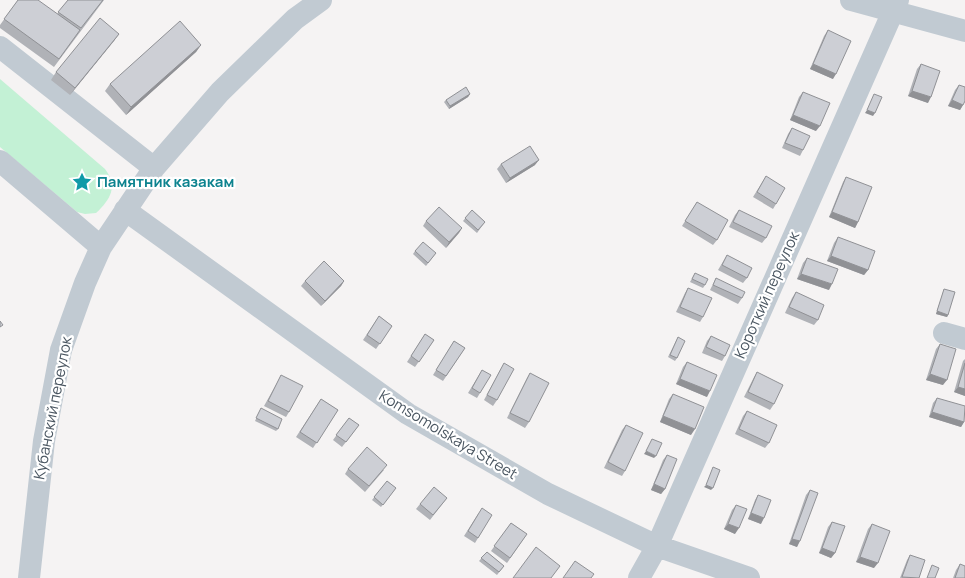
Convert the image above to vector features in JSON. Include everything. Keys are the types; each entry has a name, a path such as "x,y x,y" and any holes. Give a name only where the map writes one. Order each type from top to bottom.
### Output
{"street":[{"name":"Кубанский переулок","path":"29,578 44,441 61,350 85,283 101,247 154,168 220,92 296,19 321,0"},
{"path":"851,0 895,6 965,31"},
{"name":"Короткий переулок","path":"639,578 657,546 895,6"},
{"path":"0,46 154,168"},
{"path":"0,161 101,247"},
{"name":"Komsomolskaya Street","path":"125,210 408,414 548,494 657,546 749,578"},
{"path":"944,333 965,339"}],"green space":[{"path":"0,79 105,169 111,181 111,192 106,203 96,213 85,214 77,212 0,147"}],"building":[{"path":"18,0 38,0 80,30 59,59 4,19"},
{"path":"68,0 103,0 81,28 58,12"},
{"path":"100,18 119,34 75,88 56,72"},
{"path":"180,21 201,45 131,107 110,84"},
{"path":"828,30 851,41 836,74 813,64"},
{"path":"921,64 940,71 931,97 912,91"},
{"path":"959,85 965,87 965,101 963,105 952,100"},
{"path":"466,87 470,94 450,106 446,100"},
{"path":"803,92 830,103 820,126 793,115"},
{"path":"874,94 882,97 875,113 867,110"},
{"path":"792,128 810,136 803,150 785,143"},
{"path":"530,146 539,160 510,178 501,164"},
{"path":"766,176 785,188 776,204 757,192"},
{"path":"846,177 872,187 858,222 832,212"},
{"path":"697,202 728,220 717,240 685,221"},
{"path":"439,207 462,228 449,242 426,221"},
{"path":"472,210 485,222 478,230 465,218"},
{"path":"739,210 772,226 766,238 733,222"},
{"path":"838,237 875,251 868,270 831,256"},
{"path":"423,242 436,253 428,263 415,251"},
{"path":"727,255 752,268 747,278 722,265"},
{"path":"807,258 838,269 832,284 801,274"},
{"path":"324,261 344,281 325,301 305,281"},
{"path":"695,273 708,279 705,285 692,279"},
{"path":"716,278 745,292 742,298 713,285"},
{"path":"688,288 712,298 703,317 680,307"},
{"path":"944,289 955,292 948,315 937,311"},
{"path":"796,292 824,305 818,320 789,307"},
{"path":"379,316 392,326 380,344 367,335"},
{"path":"425,334 434,340 419,362 411,356"},
{"path":"711,336 730,345 725,356 706,347"},
{"path":"678,337 685,341 677,358 670,355"},
{"path":"454,341 465,348 446,376 436,370"},
{"path":"940,344 956,349 947,380 930,374"},
{"path":"687,362 717,375 710,391 680,379"},
{"path":"504,363 514,369 497,400 487,395"},
{"path":"965,363 965,389 958,387"},
{"path":"482,370 491,375 480,393 472,388"},
{"path":"757,372 783,385 774,404 748,392"},
{"path":"530,373 549,383 529,422 510,413"},
{"path":"281,375 303,386 289,412 268,401"},
{"path":"673,394 704,407 695,429 663,416"},
{"path":"937,398 965,406 964,422 932,412"},
{"path":"321,399 338,410 317,443 300,432"},
{"path":"261,408 282,419 278,429 256,418"},
{"path":"747,411 777,425 769,443 739,429"},
{"path":"349,418 359,425 346,442 336,435"},
{"path":"626,425 643,433 625,471 608,462"},
{"path":"652,439 662,443 656,456 646,451"},
{"path":"367,447 387,465 369,486 348,469"},
{"path":"667,455 677,459 665,489 654,484"},
{"path":"713,467 720,470 713,488 706,485"},
{"path":"387,481 396,488 383,505 374,497"},
{"path":"434,487 447,498 433,515 420,504"},
{"path":"810,490 818,493 800,541 792,539"},
{"path":"758,495 771,500 764,518 751,513"},
{"path":"736,505 747,509 739,528 728,524"},
{"path":"482,508 492,515 478,538 468,531"},
{"path":"832,522 845,526 835,553 822,548"},
{"path":"511,523 527,534 510,558 494,546"},
{"path":"872,524 890,531 878,563 860,557"},
{"path":"536,547 560,566 551,578 513,578"},
{"path":"487,552 504,566 499,572 481,558"},
{"path":"910,555 925,560 919,578 902,577"},
{"path":"575,561 594,574 591,578 563,578"},
{"path":"960,564 965,566 965,578 955,578"},
{"path":"932,565 939,568 935,578 927,578"}],"place":[{"name":"Памятник казакам","path":"82,182"}]}
